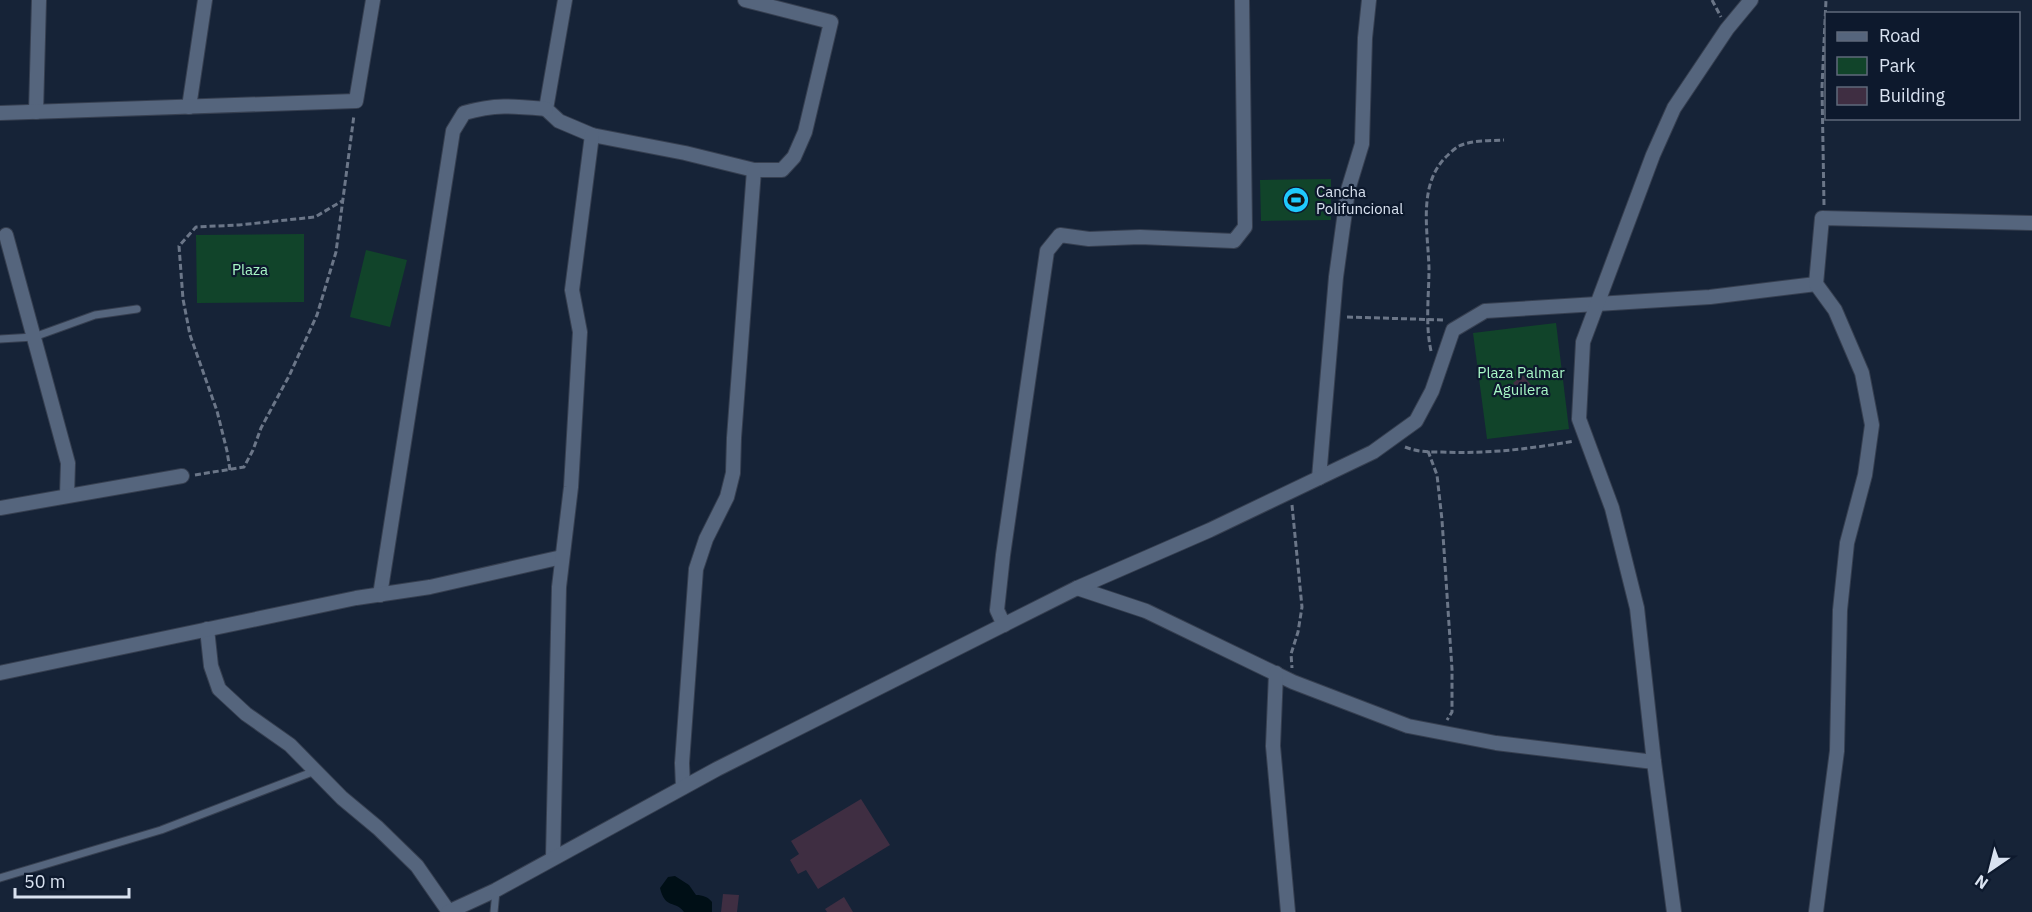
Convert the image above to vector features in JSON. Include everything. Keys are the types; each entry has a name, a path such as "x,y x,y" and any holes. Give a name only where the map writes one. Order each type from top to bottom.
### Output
{"street":[{"path":"36,112 39,0"},
{"path":"189,107 205,0"},
{"path":"0,113 356,101 373,0"},
{"path":"546,109 565,0"},
{"path":"380,595 453,131 464,113 486,107 546,109 559,121 592,135 685,153 754,170 782,170 794,157 805,132 831,22 745,0"},
{"path":"1004,625 997,610 1003,555 1047,251 1060,235 1089,239 1140,237 1234,241 1245,227 1242,0"},
{"path":"1319,478 1336,277 1348,190 1362,144 1365,38 1369,0"},
{"path":"1674,912 1637,608 1611,508 1579,419 1582,342 1653,155 1674,108 1727,29 1751,0"},
{"path":"553,858 556,645 562,557 572,477 580,332 572,290 592,135"},
{"path":"683,787 682,763 696,569 706,539 727,497 734,473 734,438 754,170"},
{"path":"1816,912 1837,751 1840,610 1847,543 1865,475 1872,425 1862,373 1835,310 1816,284 1822,218 2032,224"},
{"path":"6,235 68,463 67,495"},
{"path":"207,629 212,666 219,689 246,714 290,745 417,866 448,912 496,890 683,787 1077,588 1210,530 1373,452 1416,421 1432,391 1453,330 1485,311 1710,297 1816,284"},
{"path":"0,508 182,476"},
{"path":"0,673 207,629 430,587 562,557"},
{"path":"1077,588 1146,611 1293,682 1408,726 1496,743 1654,762"},
{"path":"1276,673 1273,746 1288,912"}],"lane":[{"path":"0,339 34,337 95,315 137,309"},
{"path":"0,878 161,830 315,771"},
{"path":"494,912 496,890"}],"path":[{"path":"1822,218 1824,204 1821,87 1825,17"},
{"path":"182,476 244,466 289,376 316,315 336,252 356,101"},
{"path":"1439,371 1430,349 1428,320 1429,268 1426,210 1432,180 1442,160 1457,146 1504,140"},
{"path":"230,470 217,411 190,334 183,299 179,246 196,227 315,217 342,201"},
{"path":"1333,316 1468,321"},
{"path":"1390,441 1416,451 1502,452 1588,439"},
{"path":"1428,452 1437,475 1441,508 1452,669 1452,712 1441,732"},
{"path":"1290,492 1302,607 1298,632 1291,654 1293,682"}],"green space":[{"name":"Cancha Polifuncional","path":"1331,179 1331,220 1261,221 1260,180"},
{"name":"Plaza","path":"304,234 304,302 197,303 196,235"},
{"path":"366,250 407,260 390,327 350,317"},
{"name":"Plaza Palmar Aguilera","path":"1556,323 1569,429 1487,439 1473,333"}],"shaded area":[{"path":"675,876 689,885 696,895 710,900 712,912 684,912 678,906 668,902 660,888 668,877"}],"building":[{"path":"1523,375 1531,385 1521,392 1513,383"},
{"path":"861,799 890,845 818,889 806,870 798,874 790,860 799,854 791,841"},
{"path":"723,894 739,895 737,912 721,912"},
{"path":"844,897 853,912 827,912 825,909"}],"place":[{"name":"Cancha Polifuncional","path":"1296,200"}]}
